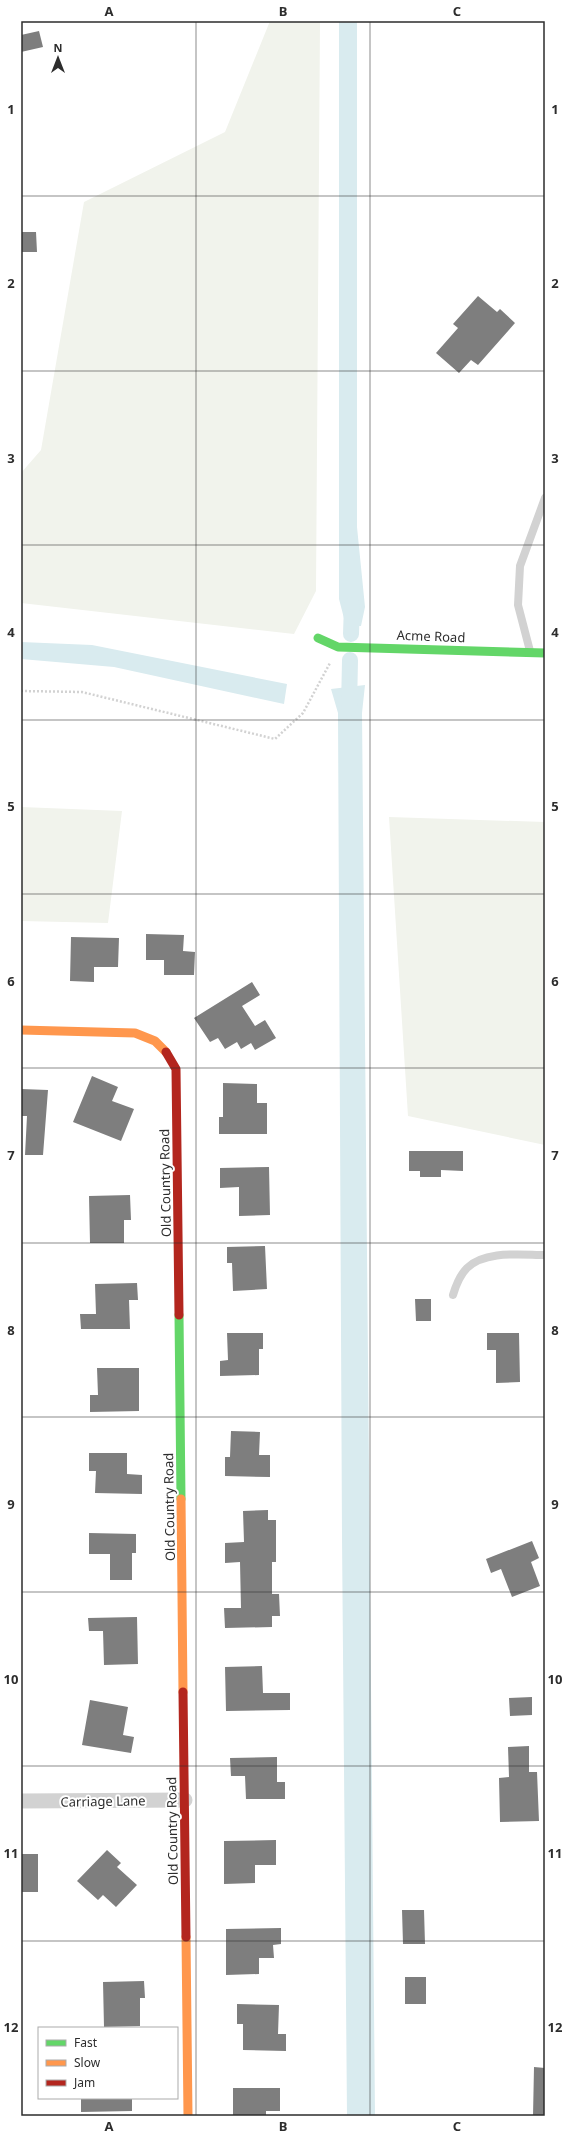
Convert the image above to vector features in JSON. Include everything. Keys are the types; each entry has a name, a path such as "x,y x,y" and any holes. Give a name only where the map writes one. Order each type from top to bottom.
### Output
{"street":[{"name":"Acme Road","path":"318,638 338,647 545,653"},
{"name":"Old Country Road","path":"21,1030 135,1033 147,1036 165,1049 176,1069 188,2116"},
{"name":"Carriage Lane","path":"21,1801 185,1800"}],"lane":[{"path":"530,652 518,605 520,566 545,498"},
{"path":"453,1295 458,1281 467,1267 478,1261 490,1257 545,1255"}],"path":[{"path":"21,691 82,692 275,739 303,713 338,647"}],"shaded area":[{"path":"270,21 320,21 316,591 294,634 21,603 21,473 41,450 84,202 225,132"},
{"path":"339,21 357,21 357,527 365,607 361,626 346,626 339,599"},
{"path":"21,642 92,645 287,684 284,704 114,667 21,659"},
{"path":"365,685 362,713 375,2116 347,2116 342,1537 338,713 331,689"},
{"path":"21,807 122,811 108,923 21,921"},
{"path":"389,817 545,822 545,1145 408,1116"}],"building":[{"path":"39,31 43,47 21,52 21,35"},
{"path":"21,232 36,232 37,252 21,252"},
{"path":"478,296 497,312 500,309 515,323 478,365 471,360 459,373 436,353 458,328 453,324"},
{"path":"146,934 184,935 183,951 195,952 194,975 164,975 164,960 146,960"},
{"path":"71,937 119,938 118,967 94,967 94,982 70,981"},
{"path":"252,982 260,995 242,1006 255,1026 265,1020 276,1038 255,1050 251,1043 241,1049 237,1042 225,1049 218,1038 210,1042 194,1018"},
{"path":"92,1076 118,1087 112,1101 134,1109 121,1141 73,1122"},
{"path":"223,1083 257,1084 257,1103 267,1103 267,1134 219,1134 219,1117 223,1117"},
{"path":"21,1089 48,1090 43,1155 25,1155 27,1116 21,1116"},
{"path":"409,1151 463,1151 463,1171 441,1170 441,1177 420,1177 420,1171 409,1171"},
{"path":"269,1167 270,1215 239,1216 239,1187 220,1188 220,1168"},
{"path":"130,1195 131,1220 124,1220 124,1243 90,1243 89,1196"},
{"path":"265,1246 267,1289 233,1291 232,1263 227,1263 227,1247"},
{"path":"137,1283 138,1300 129,1300 130,1329 81,1329 80,1314 96,1314 95,1284"},
{"path":"415,1299 431,1299 431,1321 416,1321"},
{"path":"227,1333 263,1333 263,1349 259,1349 259,1375 220,1376 220,1361 228,1360"},
{"path":"487,1333 519,1333 520,1382 496,1383 496,1350 487,1350"},
{"path":"97,1368 139,1368 139,1411 90,1412 90,1395 98,1395"},
{"path":"231,1431 260,1432 259,1455 270,1455 270,1477 225,1476 225,1457 230,1457"},
{"path":"89,1453 127,1453 127,1474 142,1475 142,1494 95,1493 96,1471 89,1471"},
{"path":"268,1510 268,1520 276,1520 276,1562 272,1562 272,1594 279,1594 280,1616 272,1616 272,1627 225,1628 224,1608 241,1608 240,1562 225,1563 225,1543 244,1542 243,1511"},
{"path":"89,1533 136,1534 136,1553 132,1553 132,1580 110,1580 110,1554 89,1554"},
{"path":"532,1541 539,1558 531,1562 540,1586 512,1597 501,1569 491,1573 486,1559"},
{"path":"137,1617 138,1664 104,1665 103,1631 89,1631 88,1618"},
{"path":"262,1666 263,1693 290,1693 290,1710 226,1711 225,1667"},
{"path":"532,1697 532,1715 510,1716 509,1698"},
{"path":"90,1700 128,1707 123,1735 134,1737 131,1753 82,1745"},
{"path":"529,1746 529,1772 537,1772 539,1821 500,1822 499,1778 509,1777 508,1747"},
{"path":"277,1757 277,1782 285,1782 285,1799 246,1799 245,1776 231,1776 230,1758"},
{"path":"276,1840 276,1865 255,1865 255,1883 224,1884 224,1841"},
{"path":"107,1850 121,1863 117,1867 137,1885 116,1907 103,1895 98,1900 77,1881"},
{"path":"21,1854 38,1854 38,1892 21,1892"},
{"path":"402,1910 424,1910 425,1944 403,1944"},
{"path":"281,1928 281,1944 273,1945 274,1958 259,1958 259,1974 226,1975 226,1929"},
{"path":"405,1977 426,1977 426,2004 405,2004"},
{"path":"144,1981 145,1998 140,1998 140,2026 104,2027 103,1982"},
{"path":"237,2004 279,2005 278,2034 286,2034 286,2051 243,2050 243,2024 237,2024"},
{"path":"534,2067 545,2068 545,2116 533,2116"},
{"path":"233,2088 280,2088 280,2111 266,2111 266,2116 233,2116"},
{"path":"81,2099 132,2099 132,2111 81,2112"}],"waterway":[{"path":"351,634 352,605"},
{"path":"349,708 350,660"}],"traffic: fast":[{"path":"318,638 338,647 545,653"},
{"path":"179,1315 181,1499"}],"traffic: slow":[{"path":"21,1030 135,1033 155,1041 166,1052"},
{"path":"181,1499 183,1692"},
{"path":"186,1937 188,2116"}],"traffic: jam":[{"path":"166,1052 176,1069 179,1315"},
{"path":"183,1692 186,1937"}]}
